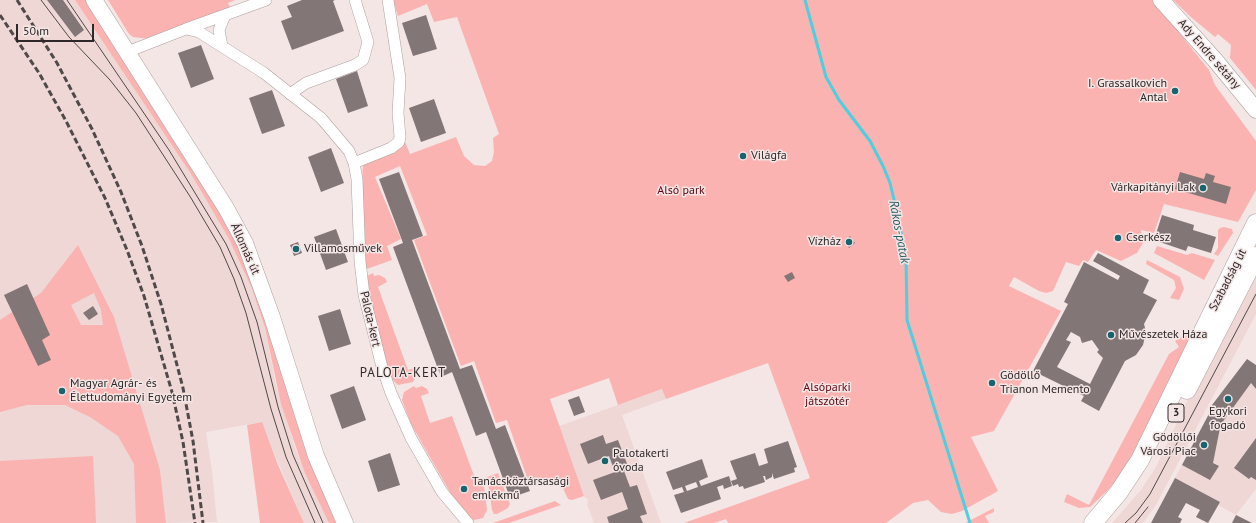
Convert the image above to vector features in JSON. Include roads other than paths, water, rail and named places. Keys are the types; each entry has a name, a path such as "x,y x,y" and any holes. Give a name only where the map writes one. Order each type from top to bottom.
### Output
{"main road":[{"name":"Állomás út","path":"94,0 226,208 245,243 272,317 316,456 345,523"},
{"name":"Ady Endre sétány","path":"1161,0 1216,60 1256,110"},
{"name":"Szabadság út","path":"1093,523 1119,492 1140,460 1256,223"},
{"name":"Szabadság út","path":"1100,523 1118,508 1151,461 1256,256"}],"street":[{"path":"127,52 266,0"},
{"path":"290,94 306,83 356,65 363,60 368,42 354,0"},
{"path":"354,163 391,148 398,142 400,137 398,113 400,78 388,0"},
{"path":"222,46 219,30 225,15"},
{"name":"Palota-kert","path":"186,29 199,32 264,73 321,118 349,151 354,163 357,179 360,261 364,295 382,367 391,393 411,438 442,492 468,523"}],"waterway":[{"name":"Rákos-patak","path":"805,0 826,77 839,100 870,141 890,183 906,258 907,320 970,523"}],"tram line":[{"path":"41,0 69,37 110,80 136,113 191,198 220,247 234,279 246,313 271,409 286,457 315,523"},
{"path":"67,0 169,150 226,244 241,277 257,322 278,407 293,455 323,523"},
{"path":"1125,523 1136,513 1150,494 1256,294"},
{"path":"1135,523 1148,507"}],"railway":[{"path":"17,0 57,63 92,129 121,192 142,246 161,304 183,388 193,441 203,523"},
{"path":"0,15 39,73 66,121 105,198 127,250 144,296 172,392 183,442 195,523"}],"place":[{"name":"I. Grassalkovich Antal","path":"1175,91"},
{"name":"Világfa","path":"743,156"},
{"name":"Várkapitányi Lak","path":"1203,188"},
{"name":"Cserkész","path":"1118,238"},
{"name":"Vízház","path":"849,242"},
{"name":"Villamosművek","path":"296,249"},
{"name":"Művészetek Háza","path":"1111,335"},
{"name":"Gödöllő Trianon Memento","path":"992,383"},
{"name":"Magyar Agrár- és Élettudományi Egyetem","path":"62,391"},
{"name":"Egykori fogadó","path":"1228,399"},
{"name":"Gödöllői Városi Piac","path":"1204,445"},
{"name":"Palotakerti óvoda","path":"605,461"},
{"name":"Tanácsköztársasági emlékmű","path":"464,489"}],"district":[{"name":"PALOTA-KERT","path":"403,373"}],"park label":[{"name":"Alsó park","path":"681,191"},
{"name":"Alsóparki játszótér","path":"827,395"}]}
